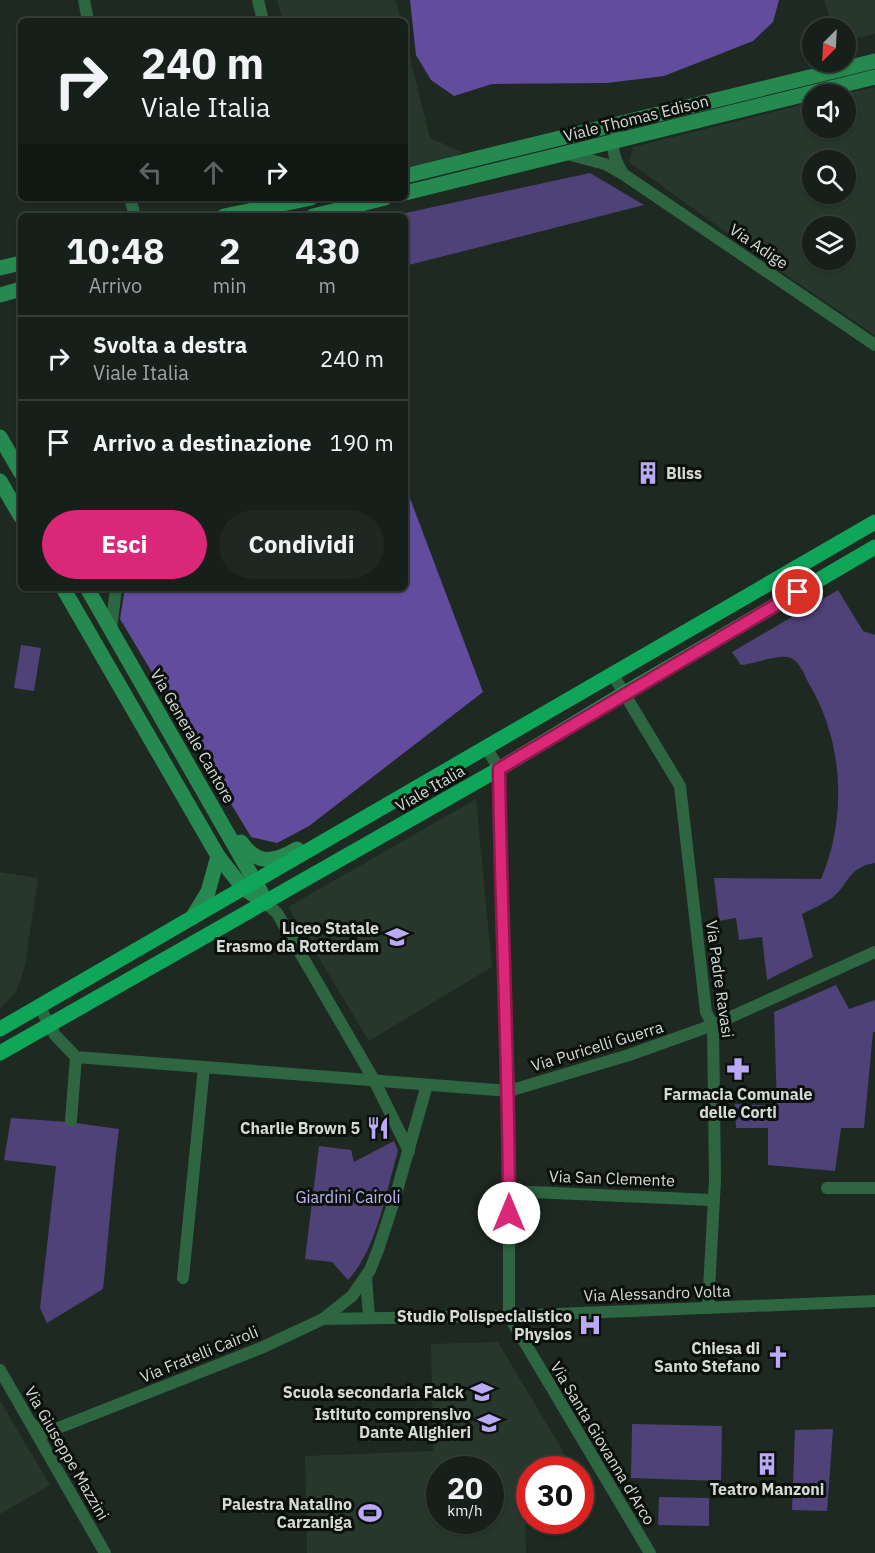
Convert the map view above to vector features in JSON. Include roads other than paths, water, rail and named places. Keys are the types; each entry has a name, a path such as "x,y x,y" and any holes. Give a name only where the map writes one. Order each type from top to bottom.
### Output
{"main road":[{"name":"Viale Italia","path":"0,1029 875,522"},
{"name":"Viale Italia","path":"0,1053 499,769 875,547"}],"street":[{"path":"84,0 87,18"},
{"path":"258,0 262,18"},
{"name":"Viale Thomas Edison","path":"408,175 875,61"},
{"name":"Viale Thomas Edison","path":"408,192 875,77"},
{"path":"624,174 615,160 613,142 618,130 626,122"},
{"name":"Via Adige","path":"563,155 588,158 624,174 875,345"},
{"path":"238,213 295,201"},
{"path":"325,213 373,201"},
{"path":"0,268 18,264"},
{"path":"0,295 18,291"},
{"path":"0,437 18,468"},
{"path":"0,481 18,512"},
{"name":"Via Generale Cantore","path":"65,591 218,856 277,914 374,1080 409,1151"},
{"name":"Via Generale Cantore","path":"89,591 222,823 250,885"},
{"path":"111,630 116,591"},
{"name":"Via Padre Ravasi","path":"613,675 681,786 706,1012 713,1025 715,1180 712,1200 708,1308"},
{"path":"486,747 499,769 502,941 509,1091 509,1316"},
{"name":"Viale Italia","path":"222,823 254,856 275,860 334,827 353,824"},
{"path":"191,919 208,892 218,856"},
{"name":"Via Puricelli Guerra","path":"76,1057 509,1091 629,1055 713,1025 875,952"},
{"path":"39,1006 55,1035 76,1057 71,1120"},
{"path":"183,1278 204,1067"},
{"name":"Via Fratelli Cairoli","path":"32,1423 43,1434 261,1348 323,1319 352,1296 366,1276 378,1250 427,1085"},
{"path":"827,1188 875,1188"},
{"name":"Via San Clemente","path":"509,1191 712,1200"},
{"name":"Via Fratelli Cairoli","path":"366,1276 369,1318"},
{"name":"Via Alessandro Volta","path":"323,1319 509,1316 875,1301"},
{"name":"Via Santa Giovanna d'Arco","path":"509,1316 650,1553"},
{"name":"Via Giuseppe Mazzini","path":"0,1370 105,1553"}],"place":[{"name":"Bliss","path":"648,473"},
{"name":"Liceo Statale Erasmo da Rotterdam","path":"397,937"},
{"name":"Farmacia Comunale delle Corti","path":"738,1069"},
{"name":"Charlie Brown 5","path":"378,1128"},
{"name":"Studio Polispecialistico Physios","path":"590,1325"},
{"name":"Chiesa di Santo Stefano","path":"778,1357"},
{"name":"Scuola secondaria Falck","path":"482,1392"},
{"name":"Istituto comprensivo Dante Alighieri","path":"489,1423"},
{"name":"Teatro Manzoni","path":"767,1464"},
{"name":"Palestra Natalino Carzaniga","path":"370,1513"}],"park label":[{"name":"Giardini Cairoli","path":"348,1197"}]}
